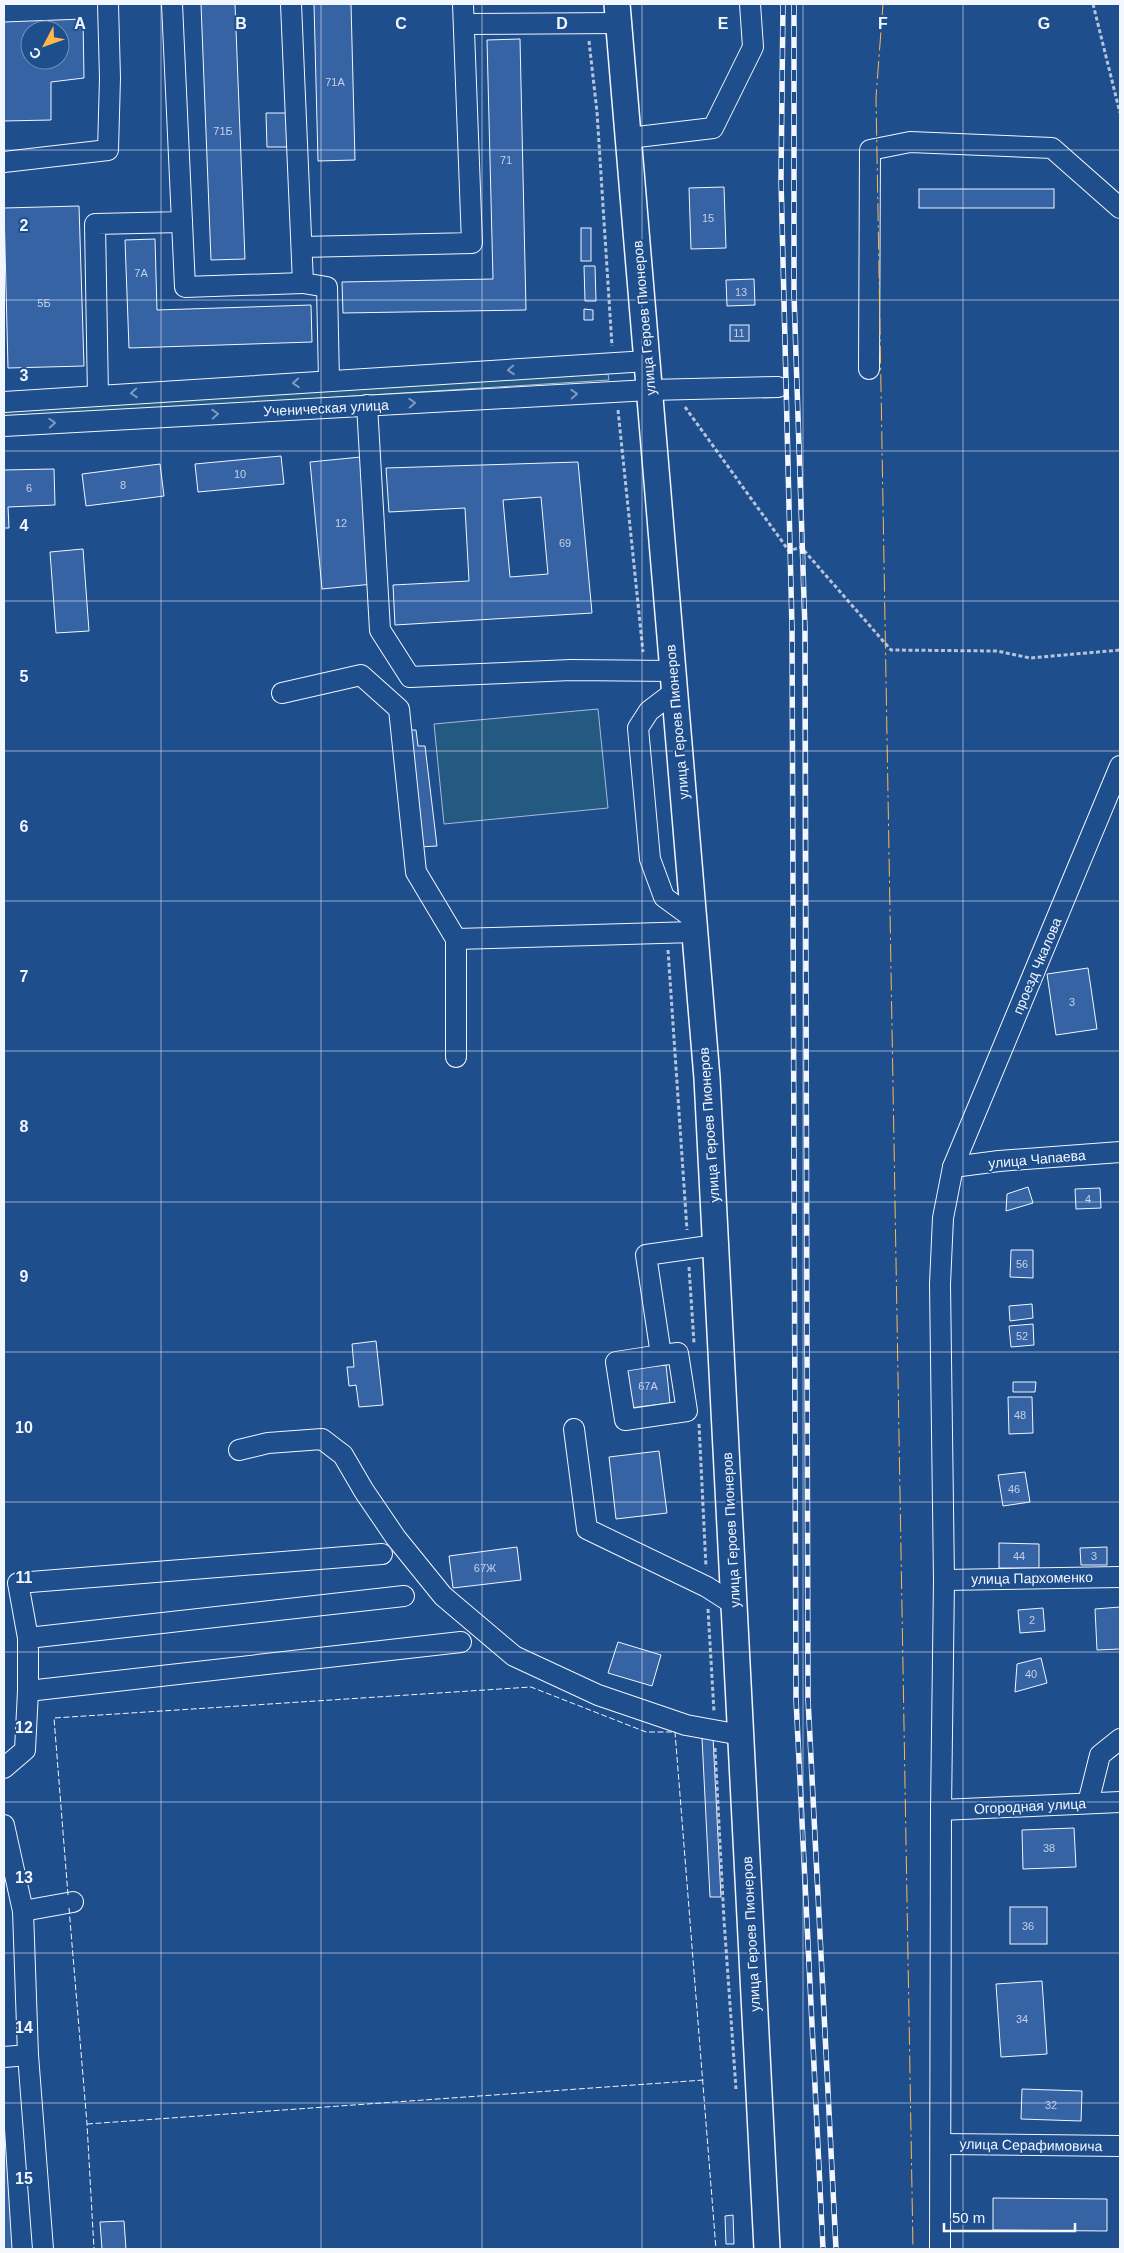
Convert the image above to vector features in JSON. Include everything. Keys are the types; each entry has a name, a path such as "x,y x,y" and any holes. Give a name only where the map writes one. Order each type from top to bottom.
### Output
{"main road":[{"name":"улица Героев Пионеров","path":"617,13 707,1078 767,2249"}],"street":[{"path":"4,162 108,150 110,78 108,4"},
{"path":"172,4 185,287 303,283 326,288 329,381"},
{"path":"291,4 303,283"},
{"path":"302,246 472,243 463,4"},
{"path":"629,138 713,128 753,47 750,4"},
{"path":"464,24 587,24 617,13"},
{"path":"869,369 870,150 910,142 1052,148 1120,208"},
{"path":"98,396 95,224 182,222"},
{"name":"Ученическая улица","path":"4,402 647,361"},
{"name":"Ученическая улица","path":"4,426 617,392 650,396 778,387"},
{"path":"367,405 380,630 410,677 571,670 645,672 673,682 649,711 638,728 650,859 664,897 694,925"},
{"path":"282,693 361,675 399,709 416,872 456,939 456,1057"},
{"name":"проезд Чкалова","path":"953,1167 1120,766"},
{"path":"456,939 667,932 694,925"},
{"name":"улица Чапаева","path":"953,1167 999,1161 1120,1152"},
{"path":"940,2249 941,1810 944,1580 940,1284 943,1218 953,1167"},
{"path":"661,1355 646,1255 716,1245"},
{"path":"574,1430 587,1529 707,1587 735,1605"},
{"path":"239,1450 268,1443 322,1439 344,1455 364,1491 396,1538 443,1596 514,1656 598,1695 686,1725 741,1736"},
{"path":"4,1768 25,1750 28,1638 18,1584 382,1554"},
{"name":"улица Пархоменко","path":"944,1580 1120,1577"},
{"path":"28,1638 404,1596"},
{"path":"28,1691 461,1642"},
{"path":"1088,1803 1100,1755 1120,1739"},
{"name":"Огородная улица","path":"941,1810 1120,1802"},
{"path":"4,1825 23,1911 28,2056 43,2249"},
{"path":"23,1911 72,1902"},
{"path":"4,2057 28,2056"},
{"name":"улица Серафимовича","path":"941,2144 1120,2146"}],"path":[{"path":"1093,4 1120,114"},
{"path":"587,24 597,112 614,363"},
{"path":"617,392 645,672"},
{"path":"650,396 680,401 788,551 802,547 891,650 997,651 1030,658 1120,650"},
{"path":"667,932 694,1346"},
{"path":"698,1414 724,1920 736,2094"}],"shaded area":[{"path":"608,374 609,380 4,418 4,403"},
{"path":"598,709 608,808 444,824 434,724"}],"building":[{"path":"201,4 235,4 245,259 211,260"},
{"path":"314,4 351,4 355,160 318,161"},
{"path":"83,19 84,78 51,82 51,120 4,121 4,22 20,21 20,70 70,70 70,20 57,20"},
{"path":"520,39 526,310 343,313 342,282 493,279 487,40"},
{"path":"266,113 288,113 289,147 267,147"},
{"path":"724,187 726,248 691,249 689,188"},
{"path":"919,189 1054,189 1054,208 919,208"},
{"path":"79,206 84,366 8,368 4,208"},
{"path":"581,228 591,228 591,261 581,261"},
{"path":"155,239 157,310 311,305 312,342 129,348 125,240"},
{"path":"584,266 595,266 596,301 585,301"},
{"path":"754,279 755,305 727,306 726,280"},
{"path":"584,309 593,310 593,320 584,320"},
{"path":"730,325 749,325 749,341 730,341"},
{"path":"281,456 284,484 198,492 195,464"},
{"path":"361,457 373,584 322,589 310,462"},
{"path":"578,462 592,613 395,625 393,585 469,581 465,508 389,512 386,468","holes":["541,497 548,574 510,577 503,500"]},
{"path":"160,464 164,496 86,506 82,474"},
{"path":"54,469 55,505 8,507 9,528 4,528 4,470"},
{"path":"83,549 89,631 56,633 50,552"},
{"path":"404,730 416,730 418,746 425,746 437,846 419,847"},
{"path":"1088,968 1097,1029 1056,1035 1047,974"},
{"path":"1028,1187 1033,1203 1006,1211 1007,1194"},
{"path":"1100,1188 1101,1208 1076,1209 1075,1189"},
{"path":"1011,1250 1033,1250 1033,1278 1010,1277"},
{"path":"1032,1304 1033,1318 1010,1321 1009,1306"},
{"path":"1033,1324 1034,1345 1011,1347 1009,1326"},
{"path":"376,1341 383,1405 359,1407 356,1385 349,1386 347,1367 354,1367 352,1344"},
{"path":"666,1365 670,1403 630,1408 627,1369"},
{"path":"1013,1382 1036,1382 1035,1392 1013,1392"},
{"path":"1008,1397 1032,1397 1033,1433 1009,1434"},
{"path":"659,1451 667,1513 616,1519 609,1457"},
{"path":"1025,1472 1030,1502 1003,1506 998,1475"},
{"path":"999,1543 1039,1544 1039,1568 999,1568"},
{"path":"517,1547 521,1580 453,1588 449,1556"},
{"path":"1107,1547 1107,1565 1081,1565 1080,1548"},
{"path":"1120,1607 1120,1649 1097,1650 1095,1609"},
{"path":"1043,1608 1045,1631 1020,1633 1018,1610"},
{"path":"618,1642 661,1655 652,1686 608,1673"},
{"path":"1041,1658 1047,1683 1015,1692 1017,1664"},
{"path":"713,1737 721,1897 710,1897 702,1738"},
{"path":"1074,1828 1076,1867 1023,1869 1022,1830"},
{"path":"1010,1907 1047,1907 1047,1944 1010,1944"},
{"path":"1042,1981 1047,2054 1001,2057 996,1984"},
{"path":"1022,2089 1082,2091 1081,2121 1021,2119"},
{"path":"4,2121 12,2249 4,2249"},
{"path":"993,2198 1107,2199 1107,2231 993,2230"},
{"path":"733,2215 734,2244 726,2244 725,2216"},
{"path":"124,2221 126,2249 102,2249 100,2222"}],"railway":[{"path":"783,4 781,179 792,628 796,1699 823,2249"},
{"path":"794,4 794,295 805,629 808,1699 836,2249"}],"fence":[{"path":"68,1895 54,1718 531,1687 646,1732 675,1732 716,2249"},
{"path":"69,1908 87,2124 94,2249"},
{"path":"87,2124 704,2080"}],"power":[{"path":"883,4 876,97 913,2249"}]}
